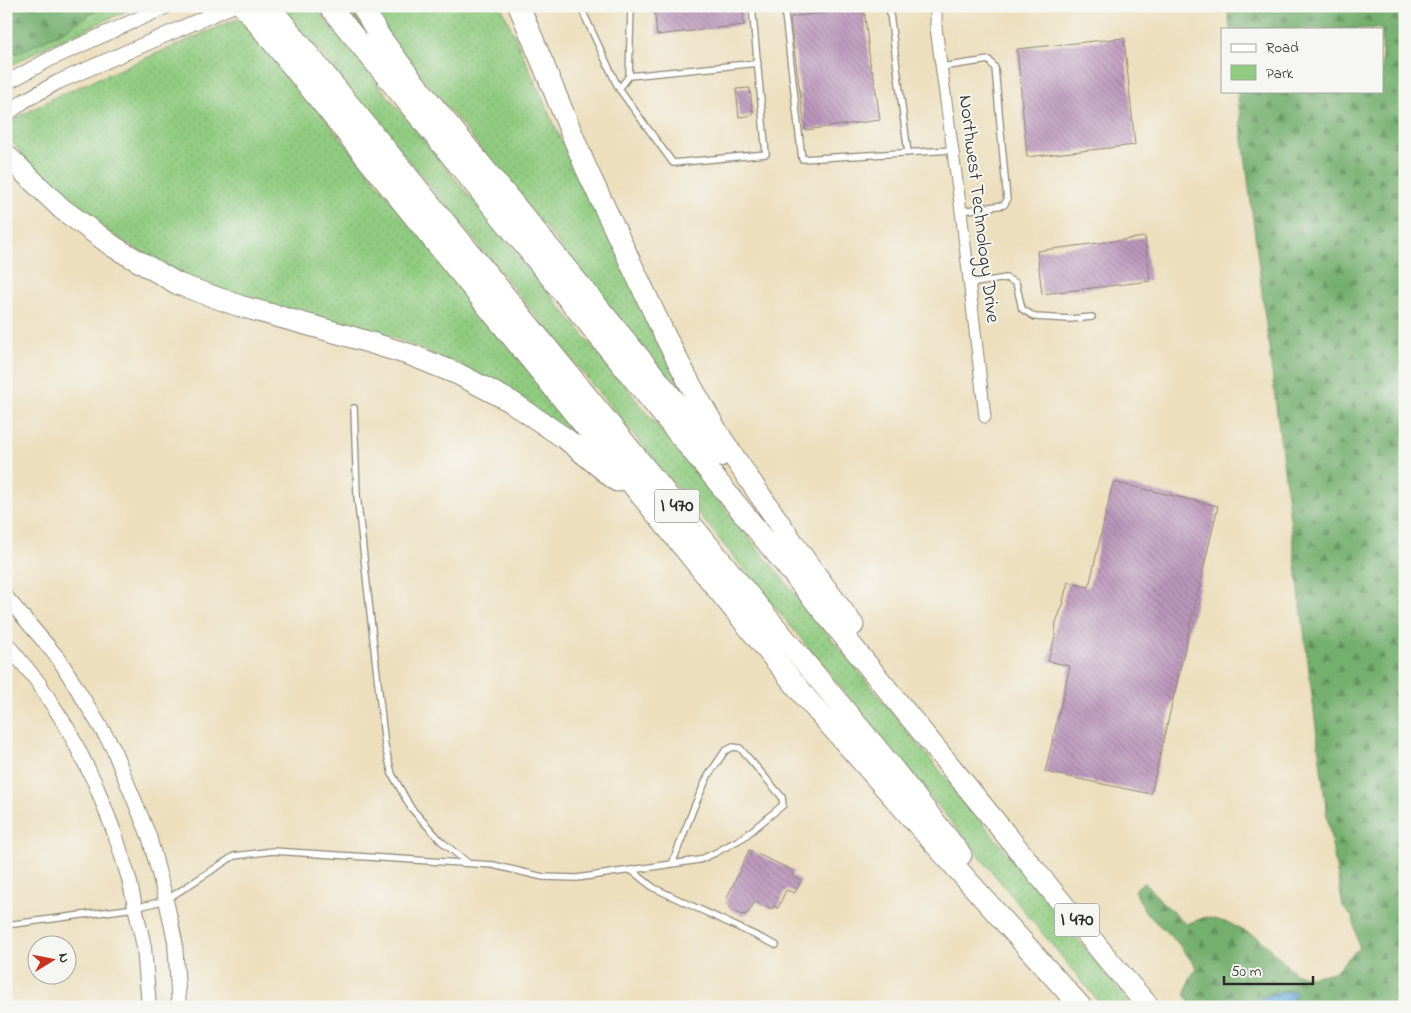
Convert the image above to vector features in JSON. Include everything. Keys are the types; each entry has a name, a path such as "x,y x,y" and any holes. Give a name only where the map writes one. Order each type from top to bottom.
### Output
{"highway":[{"path":"243,6 808,700 925,834 1082,1007"},
{"name":"I 470","path":"269,6 882,756 1082,1007"},
{"name":"I 470","path":"329,6 1110,962 1149,1007"},
{"path":"362,6 380,37 412,80 807,563"},
{"path":"520,6 586,168 669,344 719,435 807,563 1006,833"},
{"path":"6,155 62,208 114,247 178,284 240,306 411,355 458,374 510,401 566,439 614,479 665,526"}],"street":[{"path":"6,83 50,59 167,6"},
{"path":"6,115 24,101 58,82 232,6"},
{"name":"Northwest Technology Drive","path":"936,6 936,28 961,211 985,417"},
{"path":"6,597 60,659 112,746 149,836 166,900 174,941 179,1007"},
{"path":"6,643 38,682 68,729 95,784 116,837 129,879 144,947 149,1007"}],"lane":[{"path":"580,6 619,89 673,163 766,154 752,6"},
{"path":"619,89 630,76 631,6"},
{"path":"784,6 802,159 952,150"},
{"path":"889,6 908,153"},
{"path":"941,66 989,60 995,68 1007,200 1004,204 961,211"},
{"path":"630,76 758,64"},
{"path":"970,284 1006,278 1016,283 1022,309 1035,317 1070,319 1092,317"},
{"path":"354,408 357,495 385,746 392,774 411,808 441,841 468,863"},
{"path":"6,925 135,908 166,900 234,856 273,851 493,865 543,877 577,878 631,870 672,864 699,860 744,837 783,805 782,797 740,748 733,747 725,751 708,776 672,864"},
{"path":"631,870 654,888 776,945"}],"green space":[{"path":"6,6 103,6 60,33 17,53 6,49"},
{"path":"103,6 138,6 48,46 6,68 6,49 17,53 60,33"},
{"path":"282,6 314,6 1133,1007 1103,1007"},
{"path":"343,6 352,6 366,34"},
{"path":"370,6 501,6 560,138 695,407 678,390 392,40"},
{"path":"1227,6 1405,6 1405,1000 1395,1007 1286,1007 1296,995 1289,991 1269,994 1259,998 1247,1007 1192,1007 1185,995 1190,978 1197,968 1177,942 1146,913 1134,890 1144,882 1186,924 1206,917 1229,923 1260,939 1294,973 1310,977 1334,972 1359,948 1353,918 1343,907 1327,816 1237,92 1384,92 1384,28 1230,28"},
{"path":"242,17 601,457 431,353 384,334 258,301 200,283 161,265 83,215 35,171 12,141 9,131 17,118 55,97"}],"water":[{"path":"1295,991 1296,995 1286,1007 1247,1007 1267,996"}],"building":[{"path":"654,6 742,6 744,25 657,35"},
{"path":"864,8 871,71 873,71 880,120 805,130 790,17"},
{"path":"1124,38 1135,145 1027,157 1017,49"},
{"path":"750,88 753,115 739,117 736,89"},
{"path":"1145,237 1150,281 1042,294 1037,251"},
{"path":"1113,482 1218,506 1151,794 1045,772 1070,666 1048,661 1055,637 1056,622 1064,602 1068,582 1089,587"},
{"path":"749,850 794,871 792,876 801,880 795,893 786,890 778,908 773,906 772,909 755,901 748,913 744,915 731,910 726,902"}]}
